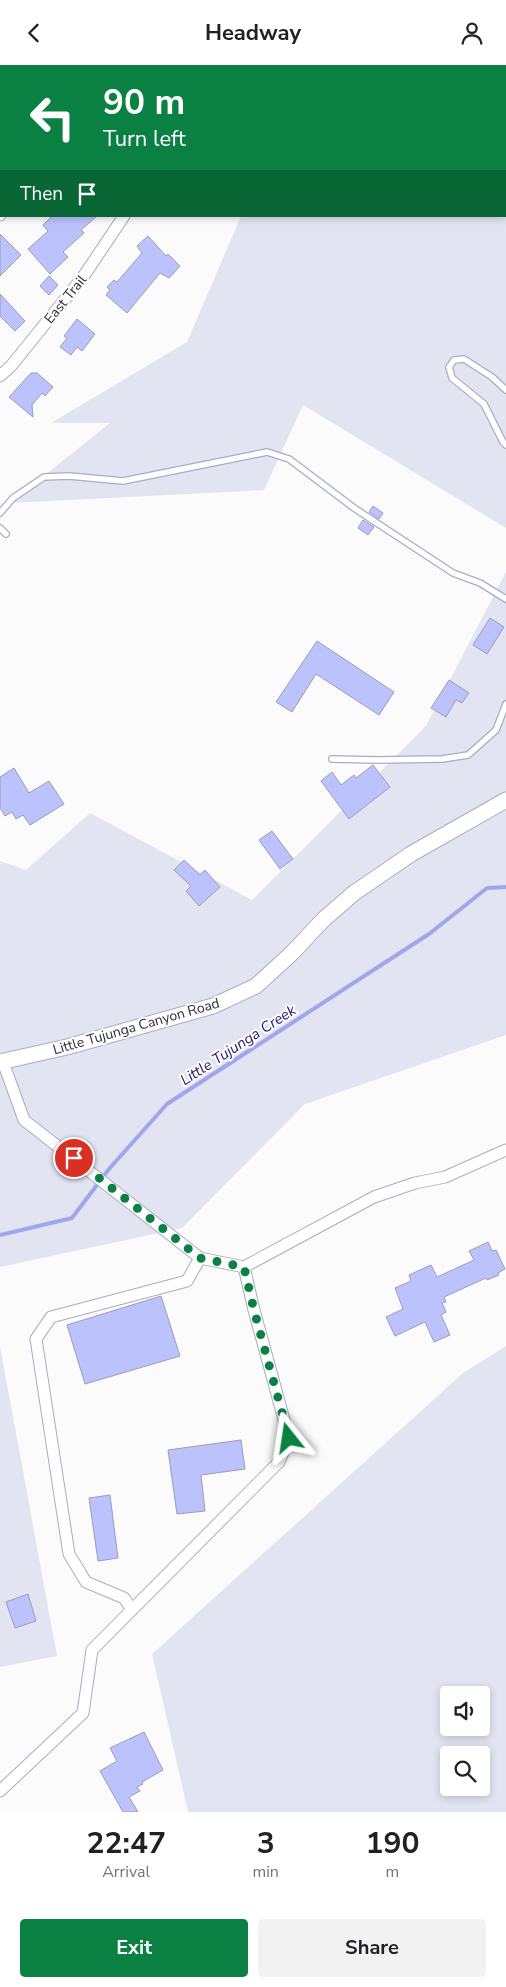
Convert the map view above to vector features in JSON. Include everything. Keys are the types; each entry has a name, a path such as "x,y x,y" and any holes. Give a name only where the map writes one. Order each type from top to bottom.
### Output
{"main road":[{"name":"Little Tujunga Canyon Road","path":"2,1062 67,1047 213,1006 256,986 292,953 324,919 354,893 411,854 506,800"}],"street":[{"name":"East Trail","path":"0,376 12,366 83,277 123,217"},
{"path":"2,1062 24,1120 200,1258 244,1267 374,1197 415,1183 445,1177 506,1150"},
{"path":"132,1610 124,1598 86,1583 69,1554 36,1339 51,1317 187,1281 200,1258"},
{"path":"0,1791 83,1713 92,1650 279,1462 289,1438 244,1267"}],"lane":[{"path":"506,390 492,377 464,359 454,361 449,367 452,378 484,404 502,442 506,445"},
{"path":"0,513 13,498 44,477 69,476 123,481 267,453 289,459 354,507 453,573 480,583 506,599"},
{"path":"0,528 6,534"},
{"path":"332,759 377,761 442,759 468,755 496,730 506,704"}],"shaded area":[{"path":"241,217 506,217 506,528 303,405 264,490 10,503 110,423 51,423 187,342"},
{"path":"506,572 506,1035 305,1104 182,1228 0,1267 0,861 26,870 90,813 252,900 426,726"},
{"path":"0,1346 57,1656 0,1667"},
{"path":"506,1346 506,1812 188,1812 152,1654 463,1373"}],"building":[{"path":"51,217 96,217 81,230 84,233 63,252 68,257 50,274 28,249 48,231 43,225"},
{"path":"0,234 21,255 0,276"},
{"path":"148,236 166,256 168,254 180,266 169,278 160,273 127,313 106,295 110,290 107,287 114,280 117,282 142,253 137,246"},
{"path":"49,276 58,285 49,295 40,286"},
{"path":"0,294 25,321 15,331 0,316"},
{"path":"77,319 95,334 82,351 77,347 71,355 60,347 67,338 64,336"},
{"path":"31,373 37,373 53,387 45,396 42,393 32,405 33,417 9,397"},
{"path":"373,506 383,513 379,519 369,512"},
{"path":"363,520 374,527 368,535 358,528"},
{"path":"490,618 504,627 487,654 473,645"},
{"path":"317,641 394,692 379,715 316,674 292,712 276,702"},
{"path":"449,680 469,693 462,703 456,700 446,717 431,708"},
{"path":"373,765 390,787 349,819 321,781 332,772 341,785 354,775 356,778"},
{"path":"14,768 29,793 49,781 64,804 30,825 23,815 16,819 12,812 5,816 0,808 0,777"},
{"path":"272,831 293,859 280,869 259,840"},
{"path":"184,860 200,875 205,870 220,887 199,906 186,891 191,886 174,870"},
{"path":"488,1242 492,1251 496,1250 505,1269 498,1273 499,1275 487,1280 486,1278 444,1297 446,1302 442,1303 446,1312 441,1315 450,1335 434,1342 425,1322 395,1336 386,1317 403,1309 395,1288 411,1281 409,1275 431,1265 437,1277 474,1260 469,1251"},
{"path":"161,1296 180,1356 85,1384 67,1325"},
{"path":"241,1440 245,1469 201,1475 205,1511 177,1514 168,1450"},
{"path":"110,1495 118,1558 98,1561 89,1498"},
{"path":"28,1594 36,1621 15,1628 6,1602"},
{"path":"144,1732 163,1770 142,1782 143,1784 137,1787 140,1791 129,1797 138,1812 123,1812 100,1771 117,1761 110,1748"}],"waterway":[{"name":"Little Tujunga Creek","path":"0,1235 72,1218 109,1169 167,1104 429,934 487,888 506,887"}],"route":[{"path":"74,1158 200,1258 244,1267 289,1438"}]}
